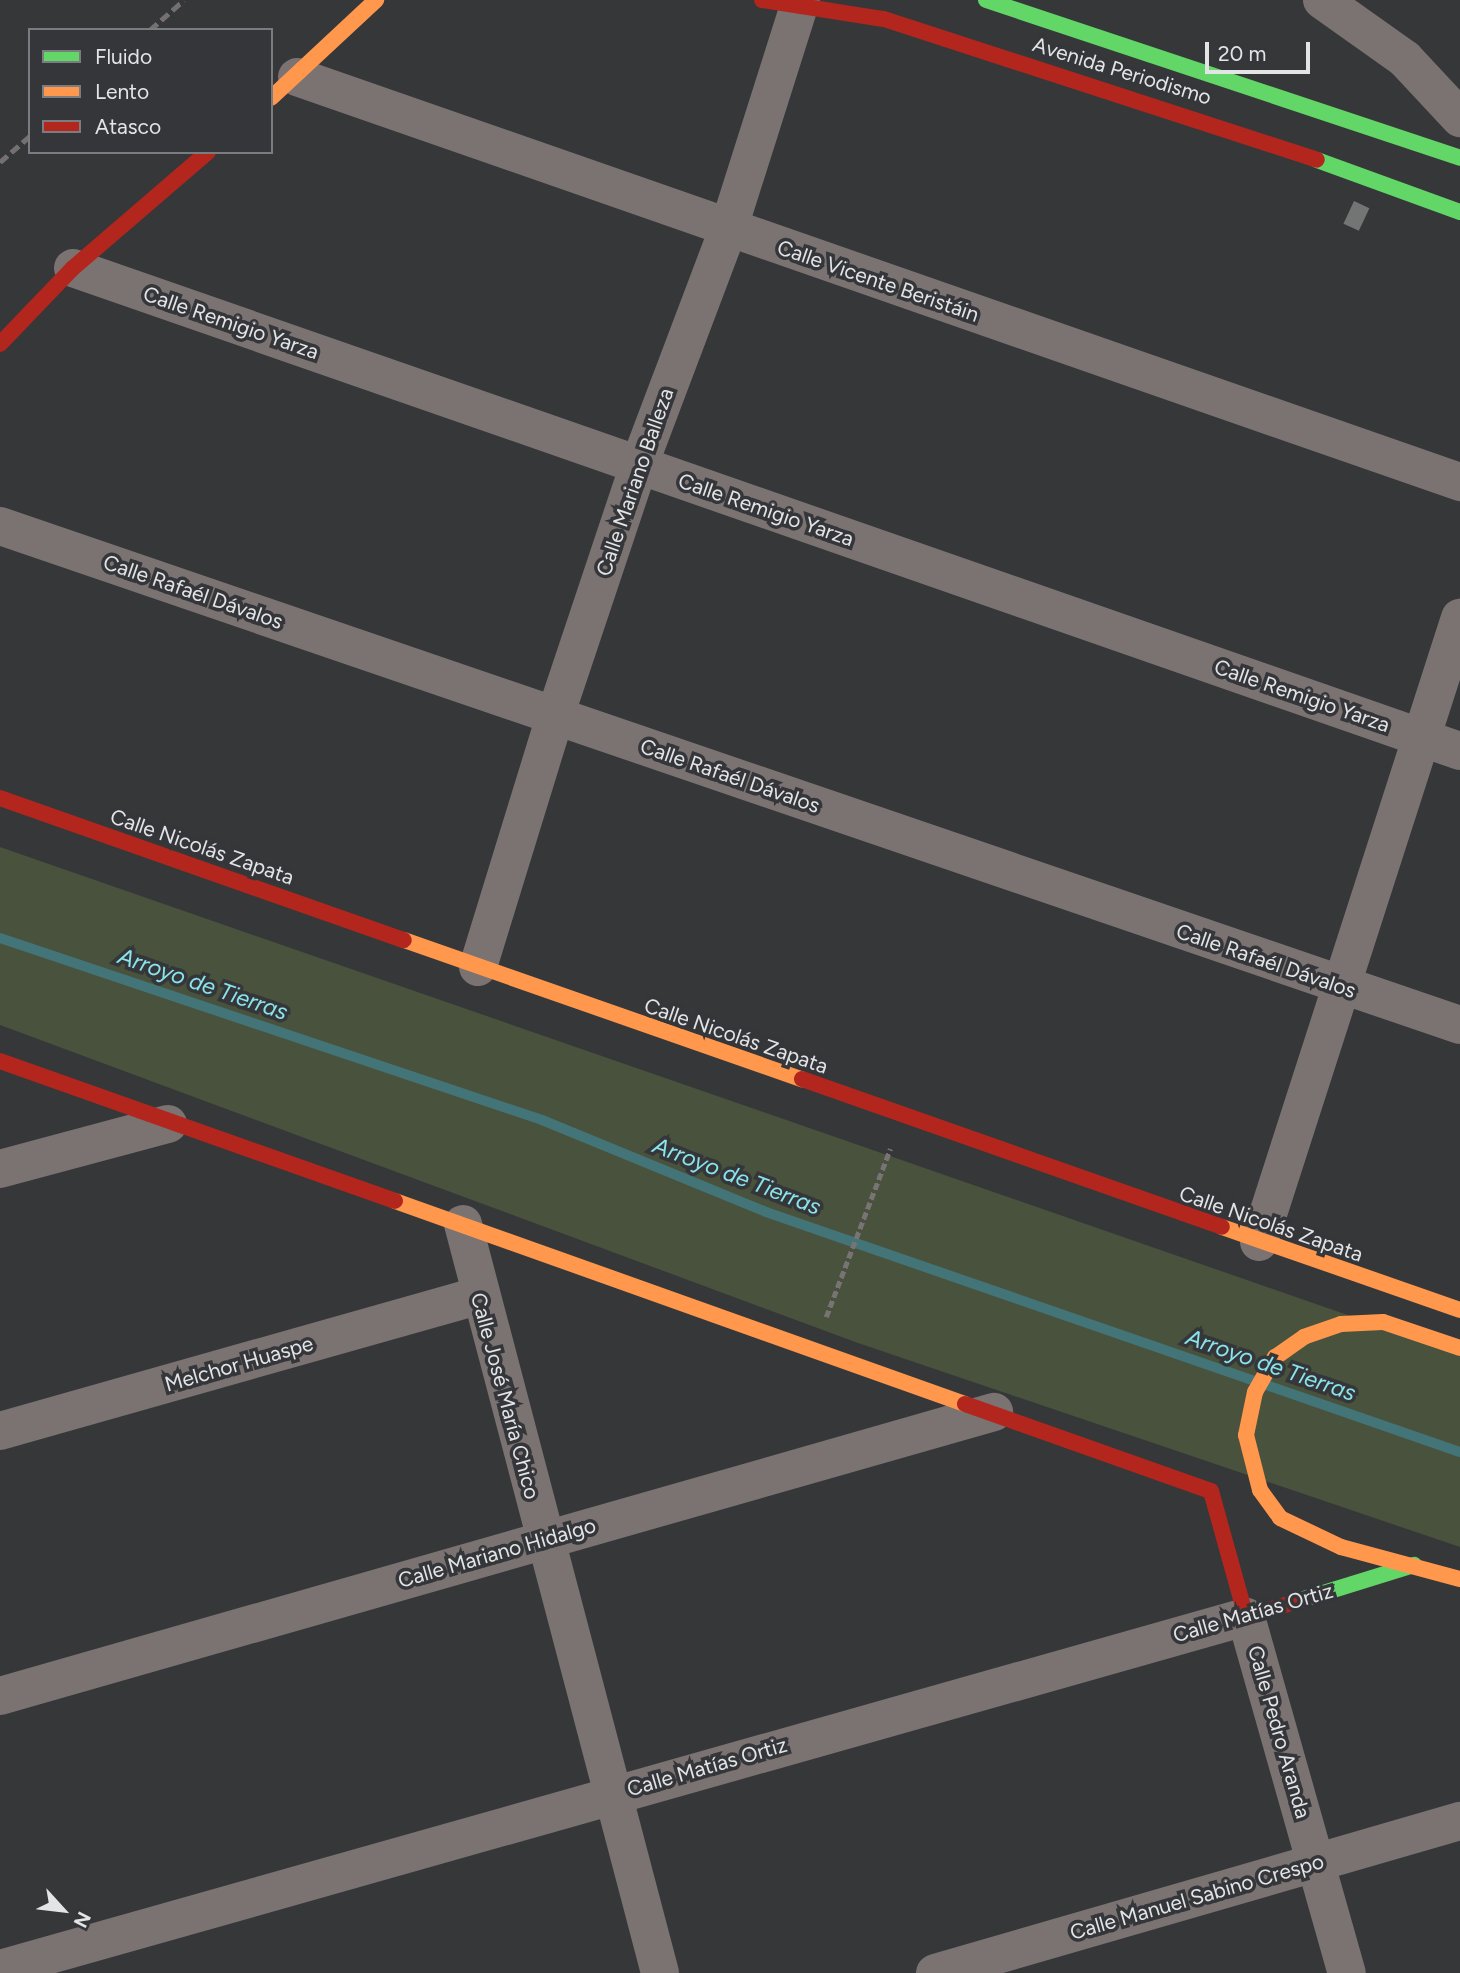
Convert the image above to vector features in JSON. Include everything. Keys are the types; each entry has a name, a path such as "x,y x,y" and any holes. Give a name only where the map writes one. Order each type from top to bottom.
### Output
{"street":[{"path":"284,88 376,0"},
{"name":"Avenida Periodismo","path":"762,0 800,3 884,19 1146,100 1460,212"},
{"name":"Avenida Periodismo","path":"986,0 1460,158"},
{"path":"1322,0 1405,59 1460,118"},
{"name":"Calle Mariano Balleza","path":"478,967 555,716 639,465 728,230 800,3"},
{"name":"Calle Vicente Beristáin","path":"284,88 728,230 1460,482"},
{"path":"0,344 73,268 206,154"},
{"name":"Calle Remigio Yarza","path":"73,268 1460,751"},
{"name":"Calle Rafaél Dávalos","path":"0,526 1460,1025"},
{"path":"1259,1242 1460,618"},
{"name":"Calle Nicolás Zapata","path":"0,798 1259,1242 1460,1310"},
{"path":"0,1061 168,1124 463,1224 995,1412"},
{"path":"0,1169 168,1124"},
{"name":"Calle José María Chico","path":"463,1224 478,1296 660,1973"},
{"name":"Melchor Huaspe","path":"0,1432 478,1296"},
{"path":"1460,1348 1383,1322 1340,1324 1275,1357 1255,1392 1246,1434 1250,1463 1280,1518 1341,1547 1414,1564 1460,1579"},
{"name":"Calle Pedro Aranda","path":"995,1412 1211,1491 1347,1973"},
{"name":"Calle Mariano Hidalgo","path":"0,1696 995,1412"},
{"name":"Calle Matías Ortiz","path":"0,1969 1247,1616 1414,1564"},
{"name":"Calle Manuel Sabino Crespo","path":"935,1973 1460,1821"}],"path":[{"path":"835,1296 875,1188"}],"green space":[{"path":"0,847 1460,1354 1460,1547 858,1343 0,1025"}],"building":[{"path":"1354,201 1369,208 1359,231 1343,224"}],"waterway":[{"name":"Arroyo de Tierras","path":"0,938 542,1120 766,1212 1460,1452"}],"railway":[{"path":"152,28 184,0"},
{"path":"0,162 28,138"}],"traffic: fast":[{"path":"986,0 1460,158"},
{"path":"1317,160 1460,212"},
{"path":"1291,1603 1414,1565"}],"traffic: slow":[{"path":"273,96 376,0"},
{"path":"404,940 802,1079"},
{"path":"395,1201 965,1404"},
{"path":"1222,1227 1460,1310"},
{"path":"1460,1348 1383,1322 1341,1324 1304,1337 1275,1357 1255,1392 1246,1435 1260,1490 1280,1518 1341,1547 1460,1579"}],"traffic: jam":[{"path":"762,0 884,19 1317,160"},
{"path":"0,344 73,268 206,154"},
{"path":"0,798 404,940"},
{"path":"0,1061 395,1201"},
{"path":"802,1079 1222,1227"},
{"path":"965,1404 1211,1491 1246,1617 1291,1603"}]}
